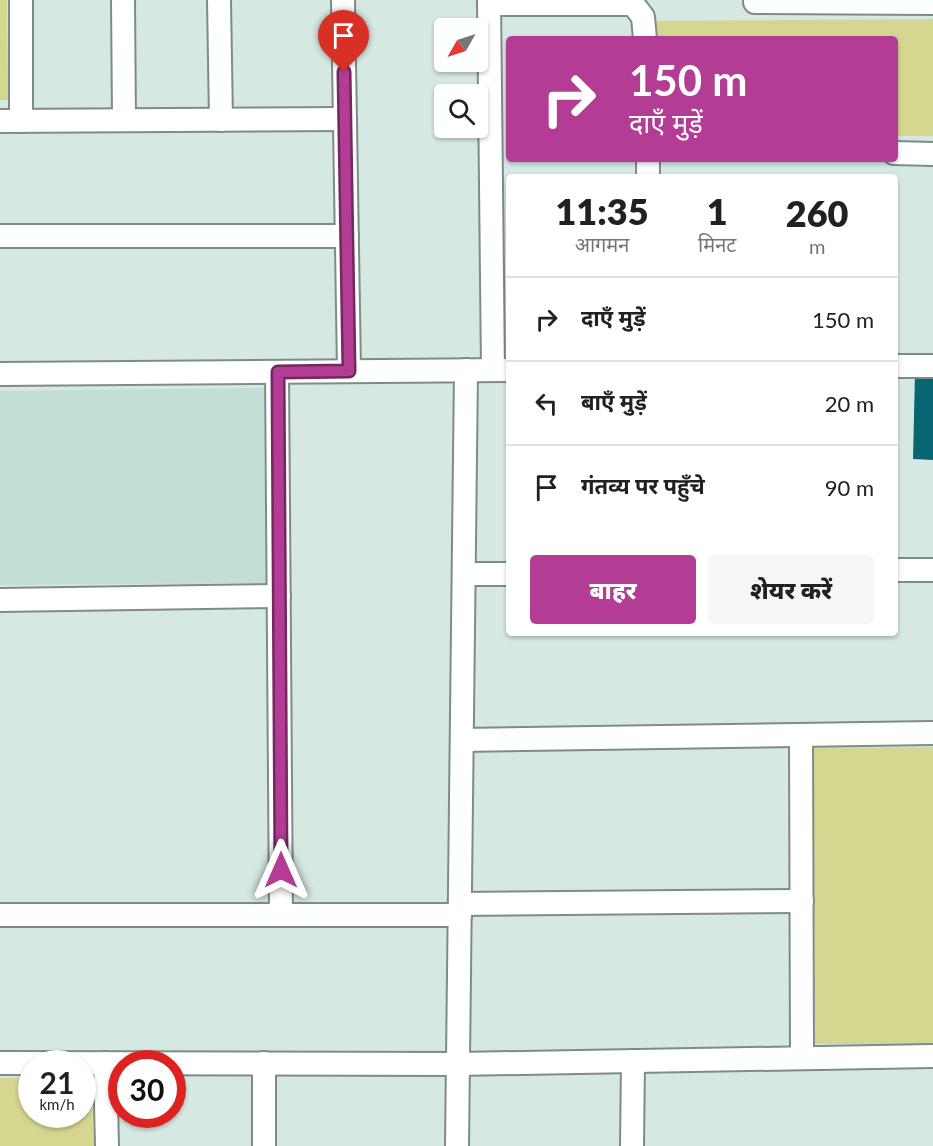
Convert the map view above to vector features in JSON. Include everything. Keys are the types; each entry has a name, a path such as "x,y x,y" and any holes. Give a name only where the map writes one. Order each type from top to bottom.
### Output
{"street":[{"path":"21,0 10,121 345,119"},
{"path":"123,0 124,120"},
{"path":"219,0 221,120"},
{"path":"343,0 349,371"},
{"path":"0,374 501,370 489,2 633,4 643,17 645,36"},
{"path":"755,2 933,3"},
{"path":"898,153 933,154"},
{"path":"0,236 347,236"},
{"path":"898,366 933,366"},
{"path":"457,1146 466,370"},
{"path":"278,372 281,915"},
{"path":"898,570 933,570"},
{"path":"464,574 506,574"},
{"path":"0,600 279,596"},
{"path":"462,740 933,733"},
{"path":"801,735 802,1058"},
{"path":"0,915 281,915 802,901"},
{"path":"0,1063 458,1064 933,1056"},
{"path":"632,1146 633,1061"},
{"path":"105,1063 106,1146"},
{"path":"264,1063 264,1146"}],"shaded area":[{"path":"264,388 266,583 0,585 0,391"}],"green space":[{"path":"0,0 7,0 8,100 0,100"},
{"path":"933,19 933,136 898,136 898,36 654,36 654,21"},
{"path":"933,747 933,1044 815,1044 813,748"},
{"path":"18,1077 18,1128 93,1128 94,1146 0,1146 0,1078"}],"building":[{"path":"933,372 933,460 913,459 915,373"}],"route":[{"path":"281,870 278,372 349,371 344,72"}]}
